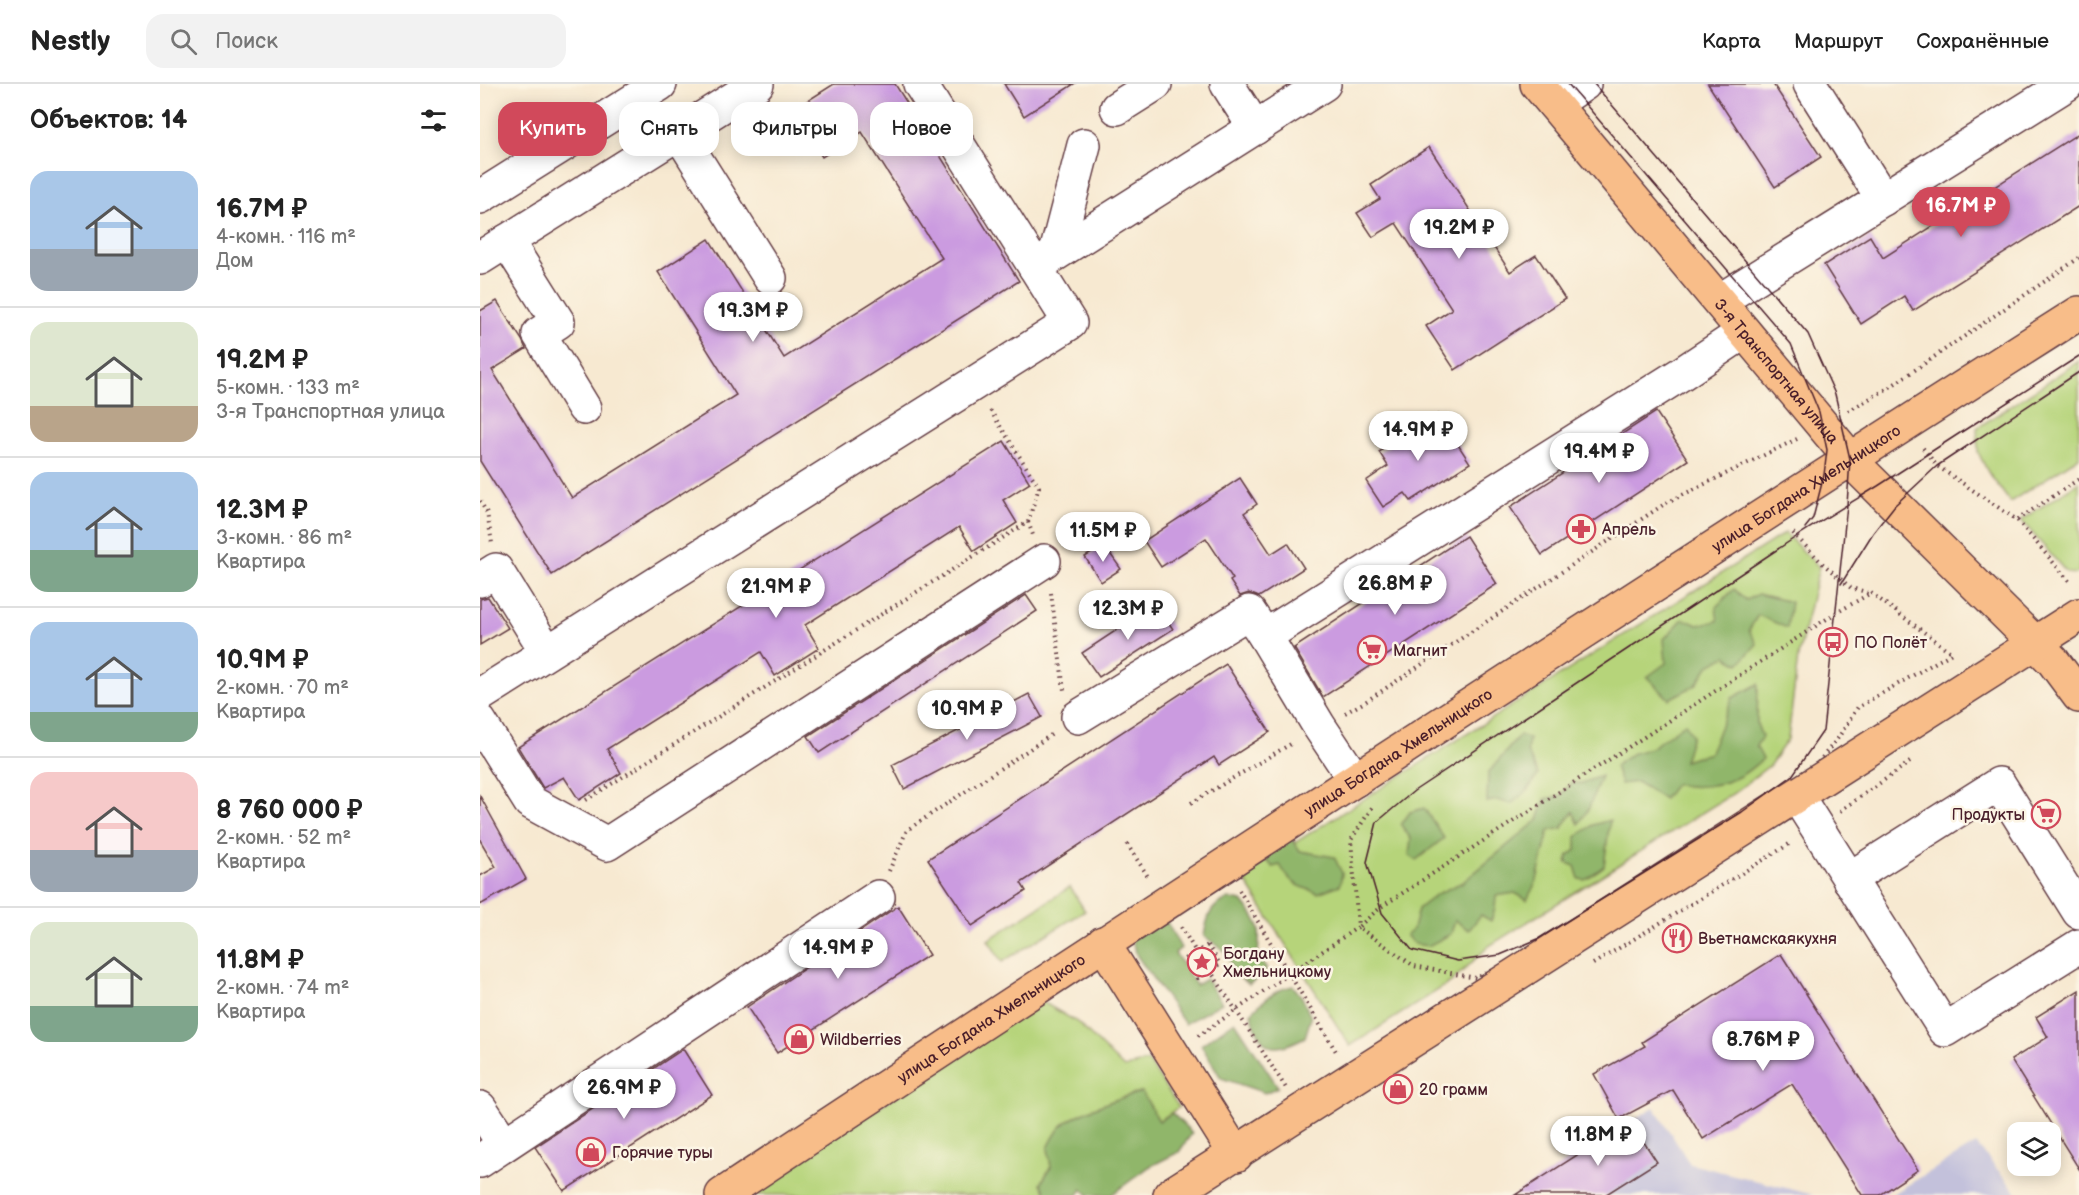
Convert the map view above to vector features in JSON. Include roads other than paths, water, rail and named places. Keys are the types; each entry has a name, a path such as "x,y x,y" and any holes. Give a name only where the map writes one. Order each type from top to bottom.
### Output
{"main road":[{"name":"3-я Транспортная улица","path":"1546,94 1850,459 2036,644 2079,696"},
{"name":"улица Богдана Хмельницкого","path":"722,1195 1165,903 1366,790 1850,459 2079,313"},
{"path":"1170,1195 2079,615"},
{"path":"1103,943 1236,1155"}],"street":[{"path":"719,108 757,84"},
{"path":"480,695 1070,323 1045,260 920,84"},
{"path":"1117,108 1155,84"},
{"path":"1227,84 1255,128"},
{"path":"1045,260 1324,84"},
{"path":"1546,94 1584,84"},
{"path":"1810,84 1883,199"},
{"path":"1719,301 2067,84"},
{"path":"480,197 651,86"},
{"path":"1045,260 1084,145"},
{"path":"480,258 642,156"},
{"path":"693,156 770,278"},
{"path":"507,241 558,322 539,334 584,408"},
{"path":"1265,636 1744,332"},
{"path":"480,722 530,802 607,844 1044,561"},
{"path":"488,575 548,652"},
{"path":"1078,717 1249,612 1319,726 1366,790"},
{"path":"1849,879 1999,784 2079,912"},
{"path":"1797,796 1945,1030 2079,946"},
{"path":"480,1108 492,1152 878,897"}],"tram line":[{"path":"1568,84 1791,344 1819,412 1827,450 1824,475 1813,518 1805,528"},
{"path":"1594,84 1808,334 1835,394 1850,459 1847,505 1823,731 1792,776 1742,812 1538,939 1500,955 1458,961 1412,950 1382,913 1367,862 1377,822 1414,791 1799,535 1838,510 1848,504 1878,486 2079,356"},
{"path":"1841,584 1873,533 1895,505 1937,466 2079,372"}],"place":[{"name":"Апрель","path":"1581,529"},
{"name":"ПО Полёт","path":"1833,642"},
{"name":"Магнит","path":"1372,650"},
{"name":"Продукты","path":"2046,814"},
{"name":"Вьетнамскаякухня","path":"1677,938"},
{"name":"Богдану Хмельницкому","path":"1202,962"},
{"name":"Wildberries","path":"799,1039"},
{"name":"20 грамм","path":"1398,1089"},
{"name":"Горячие туры","path":"591,1152"}]}
